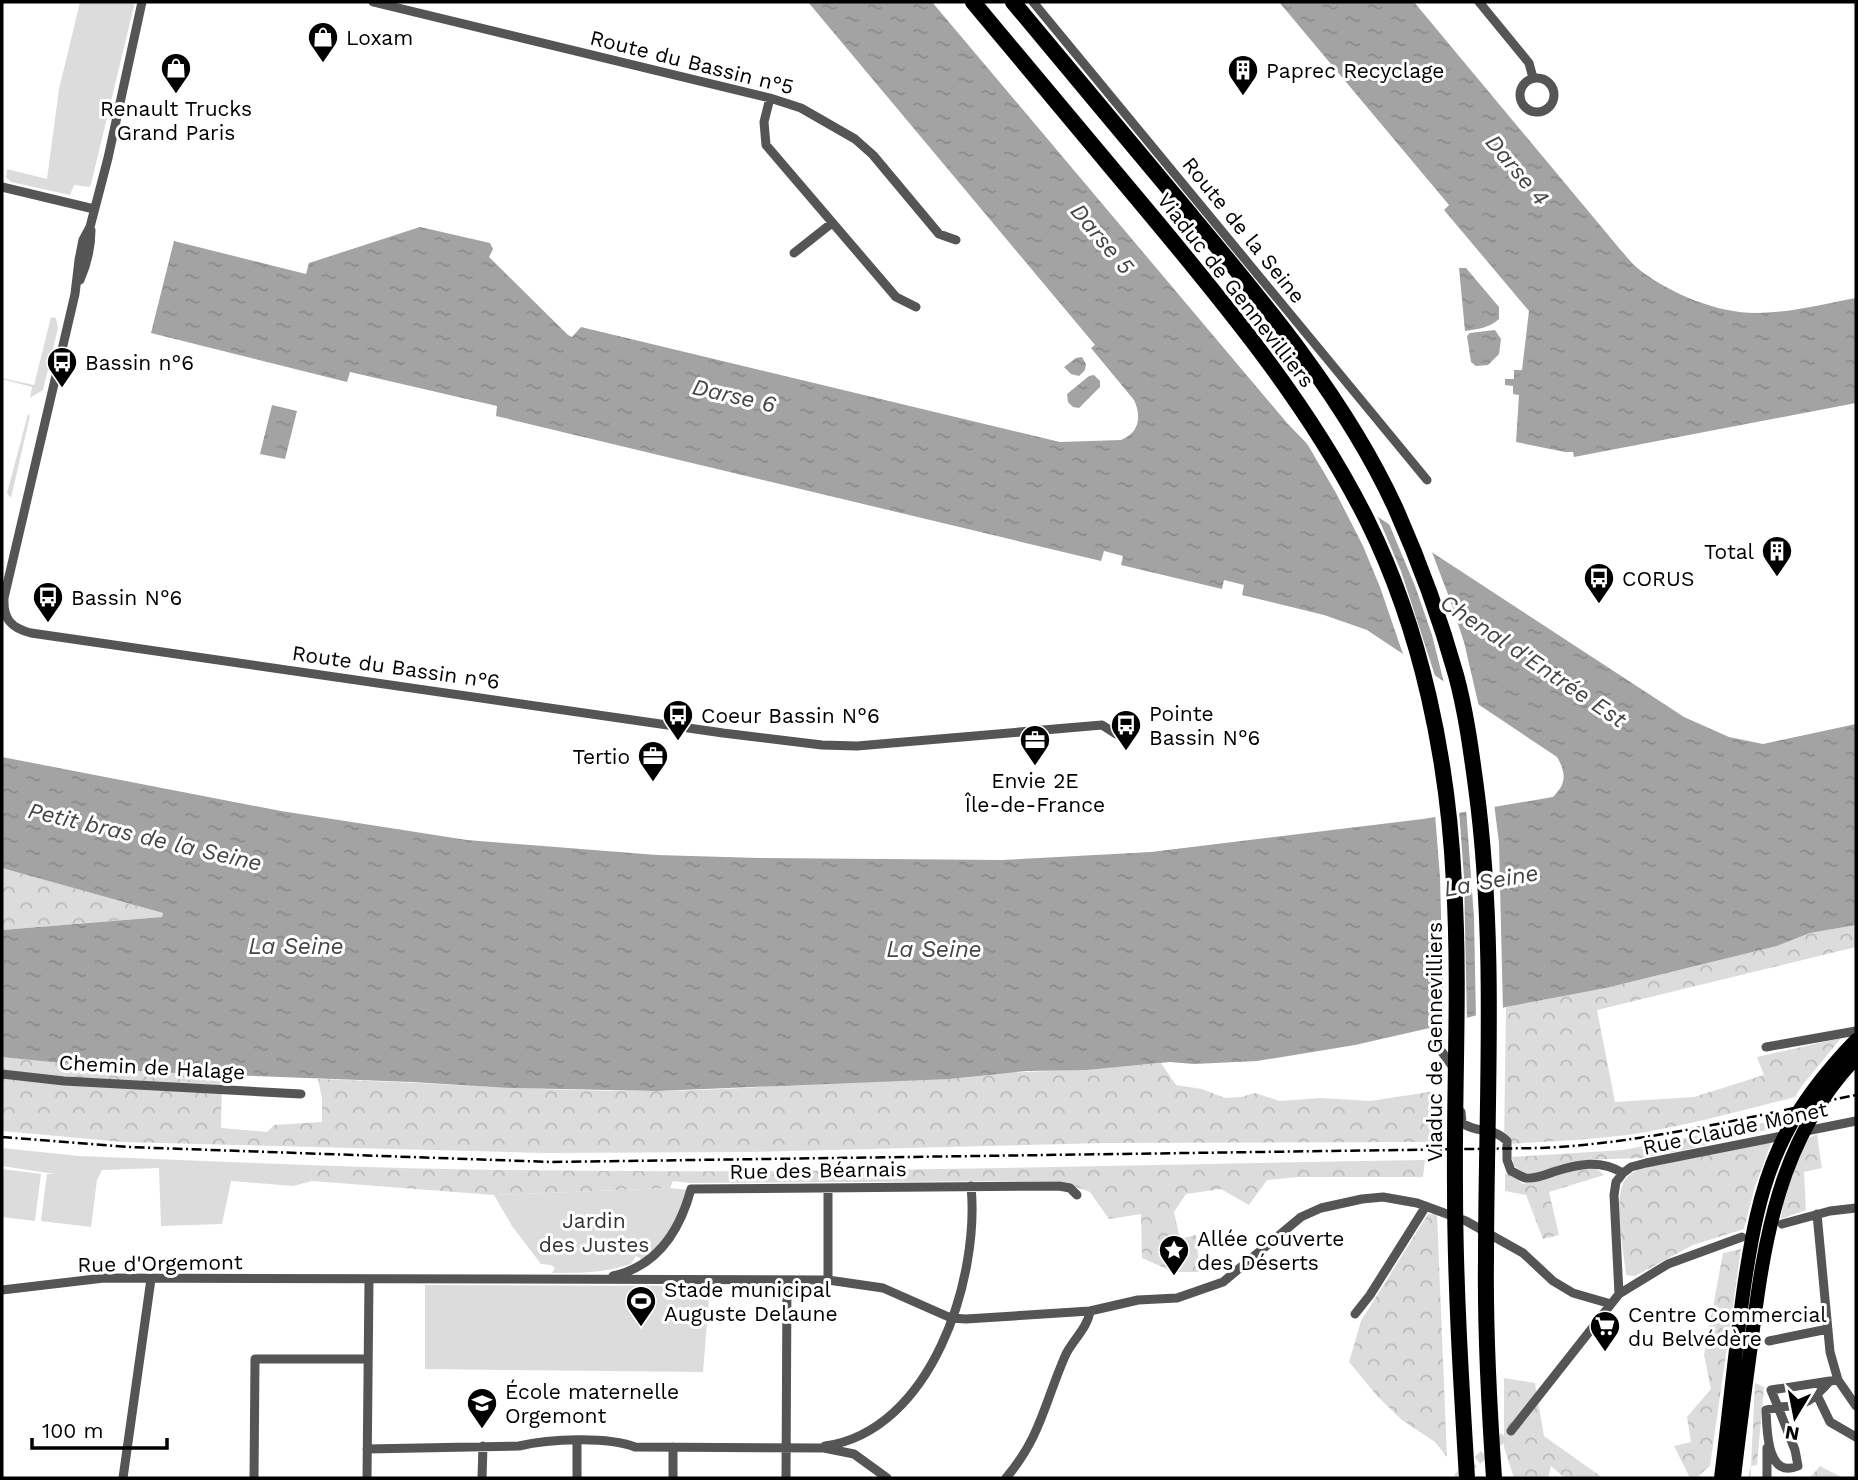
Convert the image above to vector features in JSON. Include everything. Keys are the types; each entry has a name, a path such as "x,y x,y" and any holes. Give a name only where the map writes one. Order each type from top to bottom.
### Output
{"highway":[{"name":"Viaduc de Gennevilliers","path":"973,2 1262,351 1323,440 1368,522 1398,594 1425,681 1442,768 1454,880 1457,989 1456,1263 1467,1478"},
{"name":"Viaduc de Gennevilliers","path":"1013,2 1220,250 1298,349 1362,447 1394,506 1430,592 1457,678 1480,817 1488,942 1485,1263 1494,1478"}],"main road":[{"path":"1721,1478 1750,1245 1763,1191 1779,1147 1818,1083 1856,1040"},
{"path":"1734,1478 1765,1251 1780,1185 1796,1145 1825,1096 1856,1058"}],"street":[{"name":"Route du Bassin n°6","path":"142,2 90,227 81,250 75,292 4,598 6,617 14,628 31,633 822,745 857,746 1102,725 1116,734"},
{"name":"Route du Bassin n°5","path":"373,2 770,98 801,108 856,139 873,155 939,234 956,240"},
{"name":"Route de la Seine","path":"1033,2 1427,480"},
{"path":"1479,2 1529,63 1533,78"},
{"path":"770,98 764,122 766,145 896,297 916,307"},
{"path":"2,187 94,209"},
{"path":"794,253 832,223"},
{"path":"1766,1047 1856,1031"},
{"path":"1442,1052 1455,1070 1462,1123 1477,1130 1496,1130 1507,1140 1507,1160 1511,1171 1524,1177 1535,1178 1564,1168 1599,1163 1612,1166 1623,1173 1616,1182 1614,1195 1619,1294"},
{"name":"Chemin de Halage","path":"2,1074 64,1081 301,1094"},
{"name":"Rue Claude Monet","path":"1623,1173 1631,1167 1646,1163 1856,1121"},
{"path":"803,1448 845,1442 888,1418 928,1374 939,1354 959,1294 969,1249 973,1205 971,1186"},
{"name":"Rue des Béarnais","path":"602,1278 620,1274 648,1260 667,1243 684,1214 691,1189 1059,1186 1070,1188 1077,1195"},
{"path":"828,1188 828,1280"},
{"path":"951,1318 1090,1311 1138,1300 1177,1298 1223,1282 1301,1217 1321,1208 1362,1199 1383,1198 1426,1206 1466,1221 1506,1242 1553,1281 1573,1293 1611,1304"},
{"path":"1355,1314 1426,1206"},
{"path":"1782,1224 1817,1214 1856,1208"},
{"path":"1817,1214 1834,1380 1856,1406"},
{"path":"1511,1431 1619,1294 1668,1264 1742,1237"},
{"name":"Rue d'Orgemont","path":"2,1290 104,1278 828,1280 883,1288 951,1318"},
{"path":"123,1478 151,1279"},
{"path":"367,1478 369,1279"},
{"path":"786,1478 787,1280"},
{"path":"1006,1478 1023,1459 1035,1437 1068,1351 1089,1320 1090,1311"},
{"path":"1769,1341 1828,1329"},
{"path":"254,1478 255,1359 368,1359"},
{"path":"1767,1478 1766,1410 1812,1401 1834,1380"},
{"path":"1767,1447 1774,1461 1784,1469 1798,1466 1795,1450 1771,1390 1834,1380"},
{"path":"1818,1395 1830,1422 1856,1437"},
{"path":"367,1448 519,1446 541,1441 622,1442 635,1447 824,1448 854,1454 887,1478"},
{"path":"577,1441 577,1478"},
{"path":"482,1478 483,1446"},
{"path":"673,1447 673,1478"}],"green space":[{"path":"80,2 135,2 91,184 89,187 74,185 70,195 11,182 6,177 7,169 47,179 59,89"},
{"path":"51,317 56,318 58,328 43,390 30,398 32,387 2,378 34,385"},
{"path":"28,414 30,416 11,498 7,493"},
{"path":"2,868 163,913 162,917 2,930 2,913 13,913 13,894 2,892"},
{"path":"2,892 13,893 13,914 2,913"},
{"path":"1856,925 1856,947 1597,1010 1615,1102 1694,1097 1764,1075 1757,1057 1841,1038 1795,1097 1648,1132 1504,1144 1506,1007 1606,988 1777,946 1810,933"},
{"path":"2,1057 149,1072 222,1075 221,1128 267,1132 274,1125 322,1122 322,1099 318,1079 657,1091 1161,1063 1176,1085 1202,1089 1225,1098 1255,1093 1280,1101 1321,1098 1370,1101 1436,1091 1436,1142 1105,1143 750,1152 544,1153 123,1142 2,1131"},
{"path":"1783,1119 1778,1127 1680,1151 1642,1158 1582,1160 1537,1173 1526,1174 1514,1166 1512,1157 1623,1150"},
{"path":"1817,1134 1822,1168 1804,1172 1806,1210 1781,1219 1785,1190 1807,1139"},
{"path":"1772,1141 1755,1186 1744,1229 1693,1245 1635,1276 1626,1275 1619,1200 1621,1189 1629,1176 1643,1167"},
{"path":"2,1148 79,1156 308,1165 312,1181 293,1186 231,1181 222,1224 161,1226 159,1168 102,1170 97,1180 91,1227 41,1221 47,1174 55,1174 2,1166"},
{"path":"1425,1160 1423,1177 1298,1177 1267,1180 1249,1205 1221,1189 1186,1194 1174,1212 1180,1239 1196,1235 1200,1272 1173,1272 1142,1258 1141,1214 1109,1219 1090,1192 1059,1181 673,1181 670,1188 494,1195 312,1181 308,1165 727,1171"},
{"path":"1593,1168 1604,1175 1549,1192 1559,1235 1543,1239 1526,1195 1505,1191 1505,1174 1510,1174 1523,1184 1578,1169"},
{"path":"2,1169 41,1174 35,1221 2,1217"},
{"name":"Jardin des Justes","path":"670,1188 689,1190 675,1227 644,1260 636,1256 631,1264 582,1273 552,1273 555,1268 541,1264 512,1226 494,1195"},
{"path":"1428,1214 1437,1214 1447,1457 1435,1442 1402,1420 1378,1397 1349,1362 1361,1321"},
{"path":"1741,1249 1710,1466 1696,1478 1690,1478 1674,1446 1691,1442 1687,1417 1711,1389 1704,1355 1723,1253"},
{"path":"425,1285 710,1286 703,1372 425,1369"},
{"path":"1504,1378 1535,1383 1544,1436 1603,1478 1565,1478 1551,1466 1548,1478 1514,1478 1504,1447"},
{"path":"1755,1383 1764,1387 1757,1465 1751,1466"},
{"path":"1820,1466 1843,1478 1810,1478"}],"water":[{"name":"La Seine","path":"808,2 932,2 1287,423 1378,517 1684,717 1729,737 1763,744 1856,724 1856,925 1810,933 1777,946 1606,988 1506,1007 1355,1045 1257,1061 1194,1064 1170,1062 948,1079 657,1091 512,1088 149,1072 2,1057 2,930 162,917 163,913 2,868 2,757 281,811 467,840 657,855 759,858 1002,860 1151,852 1423,819 1553,797 1558,792 1564,778 1557,757 1367,630 1324,615 1242,595 1244,585 1224,580 1222,589 1121,565 1123,556 1104,551 1101,561 496,416 497,406 350,372 347,382 151,333 174,241 306,274 309,263 420,227 490,243 493,249 489,257 572,337 581,327 1060,442 1121,440 1127,437 1137,424 1138,412 1134,400 1091,348 1095,345"},
{"name":"Darse 4","path":"1279,2 1414,2 1627,257 1641,271 1667,287 1711,306 1756,313 1793,310 1856,298 1856,403 1574,457 1573,452 1516,442 1519,395 1513,394 1513,386 1505,385 1505,379 1514,379 1514,370 1522,370 1529,311 1444,210 1449,205"},
{"path":"1459,268 1466,268 1499,307 1499,319 1495,322 1483,328 1465,331"},
{"path":"1495,330 1501,339 1499,354 1488,365 1476,366 1471,362 1467,336 1470,333"},
{"path":"1082,357 1086,364 1085,370 1079,376 1071,374 1064,367 1076,358"},
{"path":"1094,375 1100,381 1100,387 1079,408 1073,407 1068,402 1067,394"},
{"path":"272,405 297,411 285,459 260,454"}],"pier":[{"path":"1299,430 1372,505 1401,571 1437,682 1405,660 1363,546"},
{"path":"1387,519 1430,547 1464,642 1480,711 1445,687 1432,635"},
{"path":"1494,803 1499,843 1503,1012 1476,1019 1474,918 1466,808"},
{"path":"1459,810 1464,877 1467,1022 1444,1028 1440,877 1435,814"}],"tunnel":[{"path":"1457,1478 1511,1431"}],"railway":[{"path":"2,1137 128,1147 552,1162 1541,1148 1660,1135 1856,1095"}],"place":[{"name":"Loxam","path":"323,64"},
{"name":"Renault Trucks Grand Paris","path":"176,95"},
{"name":"Paprec Recyclage","path":"1243,97"},
{"name":"Bassin n°6","path":"62,389"},
{"name":"Total","path":"1777,578"},
{"name":"CORUS","path":"1599,605"},
{"name":"Bassin N°6","path":"48,624"},
{"name":"Coeur Bassin N°6","path":"678,742"},
{"name":"Pointe Bassin N°6","path":"1126,752"},
{"name":"Envie 2E Île-de-France","path":"1035,767"},
{"name":"Tertio","path":"653,783"},
{"name":"Allée couverte des Déserts","path":"1174,1277"},
{"name":"Stade municipal Auguste Delaune","path":"641,1328"},
{"name":"Centre Commercial du Belvédère","path":"1605,1353"},
{"name":"École maternelle Orgemont","path":"482,1430"}],"water label":[{"name":"Darse 5","path":"1102,239"},
{"name":"Darse 6","path":"734,396"},
{"name":"Chenal d'Entrée Est","path":"1533,661"},
{"name":"Petit bras de la Seine","path":"145,837"}]}
